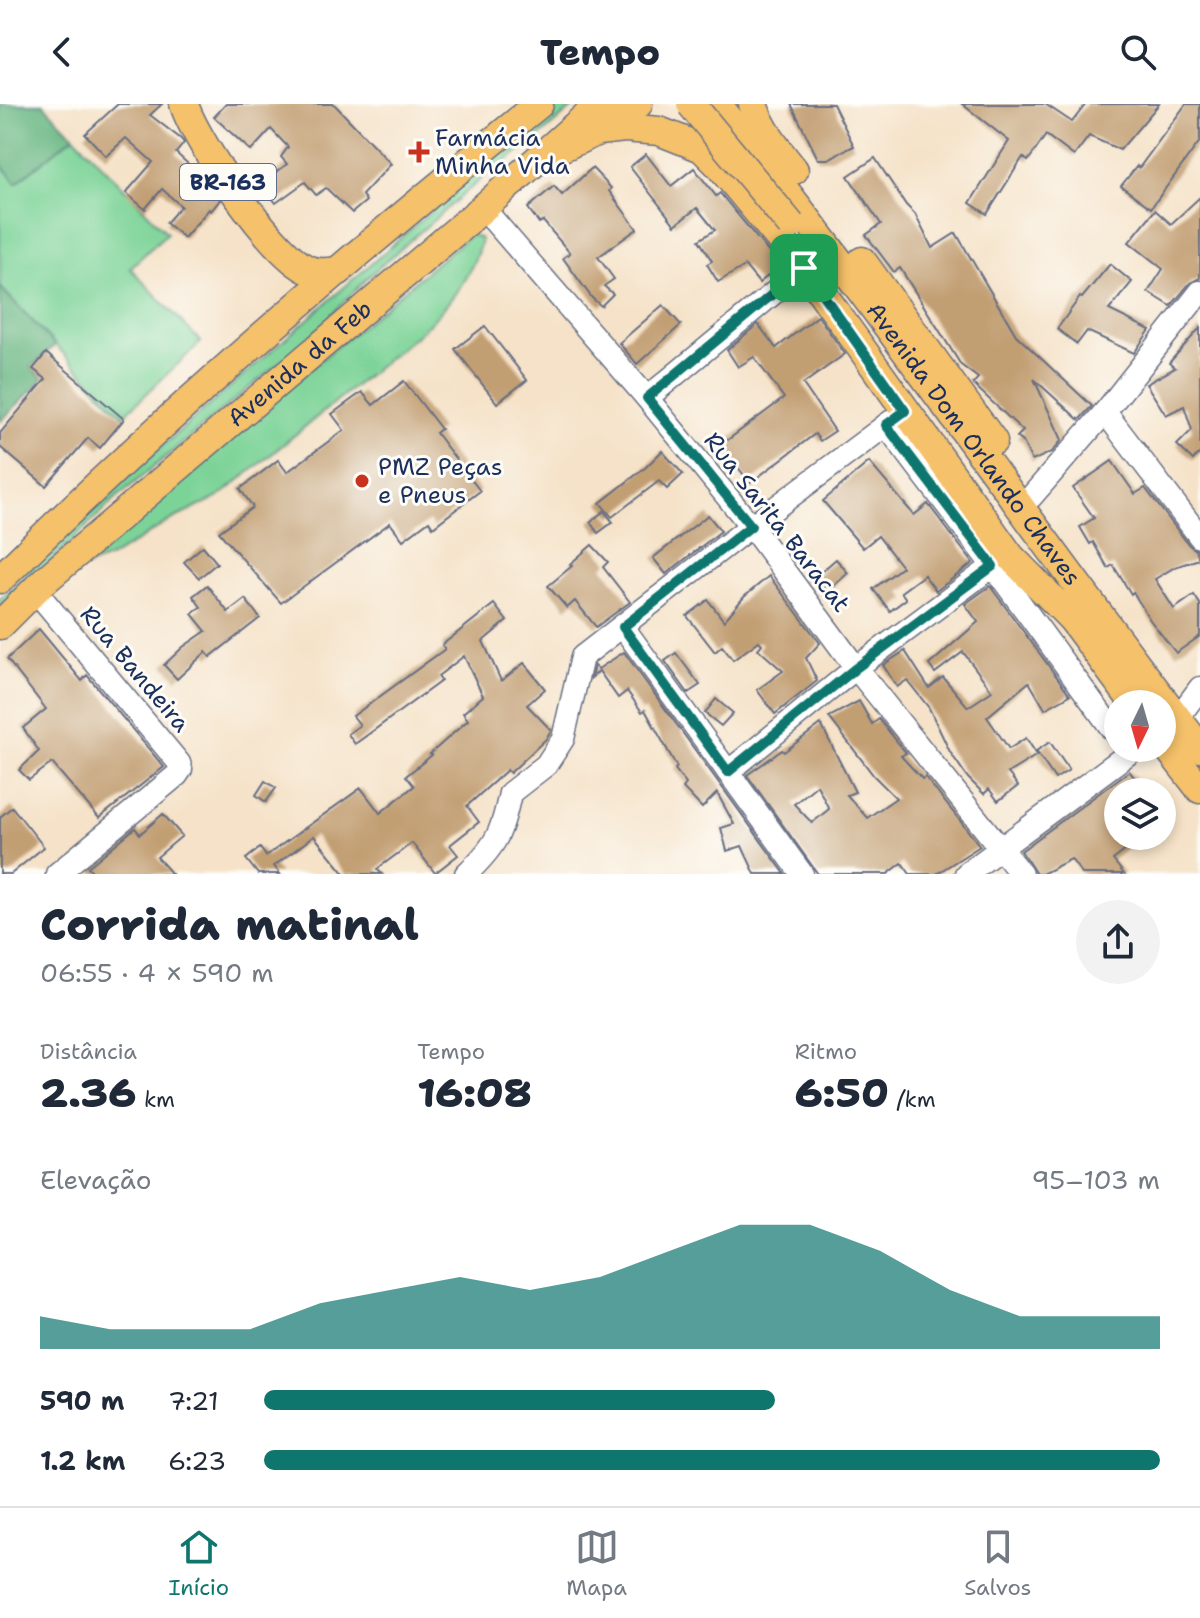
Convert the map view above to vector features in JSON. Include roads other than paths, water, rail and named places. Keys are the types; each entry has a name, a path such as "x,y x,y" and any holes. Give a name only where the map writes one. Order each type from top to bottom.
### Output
{"main road":[{"name":"Avenida da Feb","path":"0,579 64,515 286,316 539,104"},
{"name":"Avenida da Feb","path":"0,625 35,590 483,208 600,104"},
{"path":"538,160 638,104"},
{"path":"692,104 688,123 702,148 804,268 895,418 1010,556 1081,610"},
{"path":"692,104 799,220"},
{"name":"Avenida Dom Orlando Chaves","path":"717,104 799,220 816,256 933,427 1081,610 1141,690"},
{"name":"BR-163","path":"187,106 196,133 216,166 285,252 309,270 324,273 339,271"},
{"path":"753,109 773,144 935,358 1031,497 1070,557 1081,610"},
{"path":"577,140 598,131 634,129 668,133 702,148"},
{"path":"285,252 295,290 286,316"},
{"name":"Avenida Dom Orlando Chaves","path":"1081,610 1127,690"},
{"name":"Avenida Dom Orlando Chaves","path":"1176,733 1200,748"},
{"name":"Avenida Dom Orlando Chaves","path":"1176,741 1200,789"}],"street":[{"name":"Rua Sarita Baracat","path":"483,208 647,398 751,526 856,668 1021,874"},
{"path":"647,398 804,268"},
{"path":"1031,497 1105,412 1200,292"},
{"path":"1105,412 1200,537"},
{"path":"466,874 490,852 504,823 510,793 546,765 563,739 582,657 895,418 993,566 1104,716"},
{"path":"728,772 856,668 993,566"},
{"name":"Rua Bandeira","path":"35,590 181,769 57,874"},
{"path":"623,627 802,874"},
{"path":"1176,721 1200,688"},
{"path":"966,874 1003,849 1109,762"}],"place":[{"name":"Farmácia Minha Vida","path":"419,152"},
{"name":"PMZ Peças e Pneus","path":"362,481"}]}
